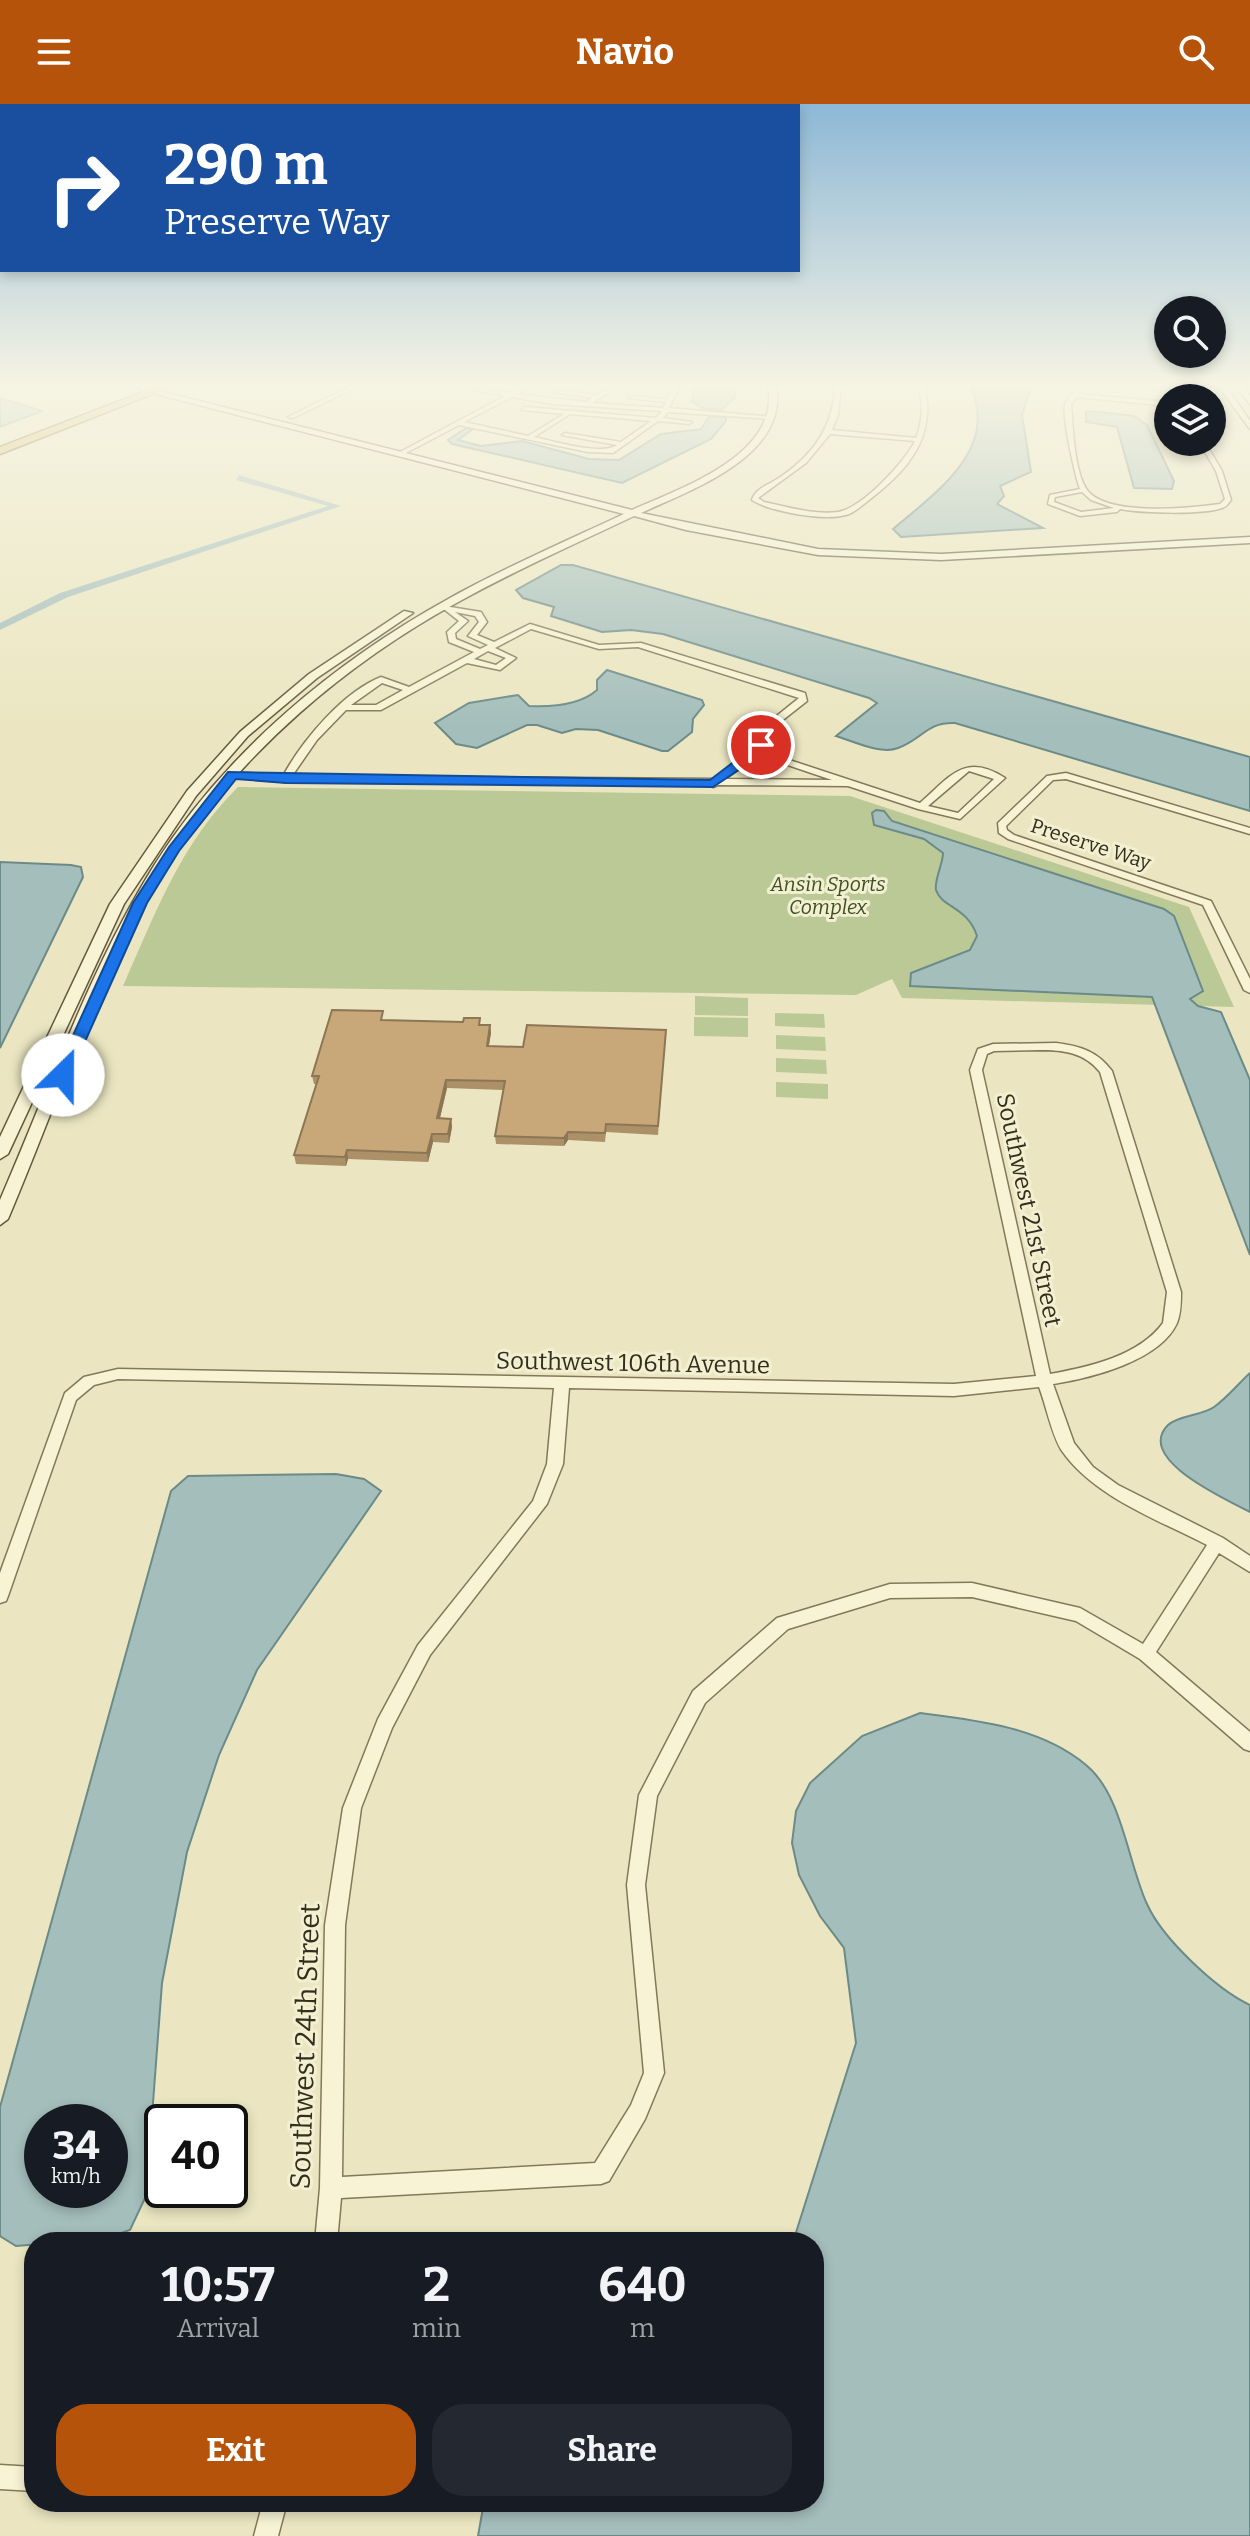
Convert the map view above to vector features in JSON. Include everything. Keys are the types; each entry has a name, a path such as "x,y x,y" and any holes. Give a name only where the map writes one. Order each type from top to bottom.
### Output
{"street":[{"path":"578,499 618,510"},
{"path":"601,499 746,541 818,552 896,557 1250,532"},
{"path":"0,1219 140,903 174,850 233,775 270,734 338,674 441,607 648,499"},
{"path":"647,507 662,499"},
{"path":"755,499 762,504 826,513 848,512 863,499"},
{"path":"1050,499 1080,514 1121,508 1222,506 1229,499"},
{"path":"1093,499 1121,508"},
{"path":"0,1154 117,904 191,794 244,734 316,674 380,629 455,587 618,510 647,507 758,535 825,545 950,552 1250,540"},
{"path":"1201,541 1224,544 1238,551"},
{"path":"441,607 464,621 451,632 452,640 512,658 497,668 466,660"},
{"path":"441,607 478,614 483,622 472,636 487,648"},
{"path":"346,707 378,708 530,626 599,647 638,645 802,695 804,699 761,733 761,745 757,752 713,784"},
{"path":"286,779 293,760 377,681 410,690"},
{"path":"757,752 921,807 960,816 1000,778 973,768 966,769 921,807"},
{"path":"233,775 286,779 848,783"},
{"name":"Preserve Way","path":"1250,831 1066,776 1050,778 1001,825 1002,831 1011,837 1207,903 1250,990"},
{"name":"Southwest 21st Street","path":"1165,1331 1174,1315 1174,1292 1106,1071 1095,1056 1073,1049 993,1048 982,1052 976,1070 1044,1379 1067,1446 1088,1471 1113,1489 1217,1543 1250,1565"},
{"name":"Southwest 106th Avenue","path":"0,1596 70,1397 89,1381 118,1374 954,1390 1012,1386 1104,1365 1141,1350 1165,1331"},
{"name":"Southwest 24th Street","path":"327,2232 331,2188 335,1925 352,1808 384,1725 424,1650 539,1504 555,1464 562,1384"},
{"path":"1146,1654 1217,1543"},
{"path":"331,2188 601,2173 638,2112 654,2073 636,1885 648,1795 699,1697 783,1623 890,1591 972,1590 1080,1615 1146,1654 1250,1743"},
{"path":"0,2477 24,2478"},
{"path":"266,2536 272,2512"}],"green space":[{"name":"Ansin Sports Complex","path":"238,787 850,796 1189,907 1234,1007 902,998 892,979 856,995 123,986 171,880 200,832"},
{"path":"695,996 748,998 748,1016 695,1015"},
{"path":"775,1013 824,1014 825,1028 775,1026"},
{"path":"694,1017 748,1018 748,1037 694,1036"},
{"path":"776,1035 825,1037 826,1051 776,1049"},
{"path":"776,1058 826,1060 827,1074 776,1072"},
{"path":"776,1082 828,1084 828,1099 776,1097"}],"water":[{"path":"1001,499 997,504 1043,528 901,537 893,529 927,501"},
{"path":"561,565 573,565 1250,757 1250,811 955,723 937,725 891,750 875,749 836,736 877,703 663,634 631,630 602,632 551,616 554,607 523,598 516,590"},
{"path":"607,670 702,700 704,705 693,719 692,732 668,751 662,751 598,730 576,729 562,733 527,725 477,748 456,744 435,723 469,703 518,695 529,706 574,702 597,690 597,680"},
{"path":"884,811 892,821 1164,909 1174,916 1203,991 1190,999 1198,1006 1221,1012 1250,1080 1250,1255 1152,997 910,986 911,973 970,950 977,936 968,919 943,900 936,890 943,853 924,839 874,825 872,813"},
{"path":"0,862 71,865 81,867 83,877 0,1048"},
{"path":"1250,1373 1250,1512 1188,1477 1163,1451 1161,1438 1168,1425 1214,1407"},
{"path":"336,1474 364,1479 381,1491 257,1670 219,1755 187,1852 162,1983 153,2104 144,2104 144,2200 130,2230 24,2232 24,2245 16,2246 0,2236 0,2107 171,1491 188,1476"},
{"path":"920,1713 1007,1727 1068,1752 1086,1765 1108,1793 1140,1887 1154,1917 1177,1947 1206,1975 1250,2005 1250,2536 478,2536 482,2512 824,2512 824,2232 796,2232 856,2043 844,1948 820,1916 799,1875 792,1843 796,1811 810,1783 862,1736"}],"building":[{"path":"332,1010 383,1011 381,1020 463,1022 464,1018 480,1018 479,1025 490,1025 487,1046 523,1047 527,1025 666,1030 658,1126 606,1124 605,1133 568,1132 564,1138 495,1136 505,1081 446,1080 437,1118 451,1119 448,1134 432,1134 427,1153 347,1150 345,1157 294,1155 319,1076 312,1076"}],"waterway":[{"path":"0,627 64,595 337,506 314,499"}],"route":[{"path":"63,1075 140,903 174,850 233,775 270,779 713,784 757,752 761,745"}]}
